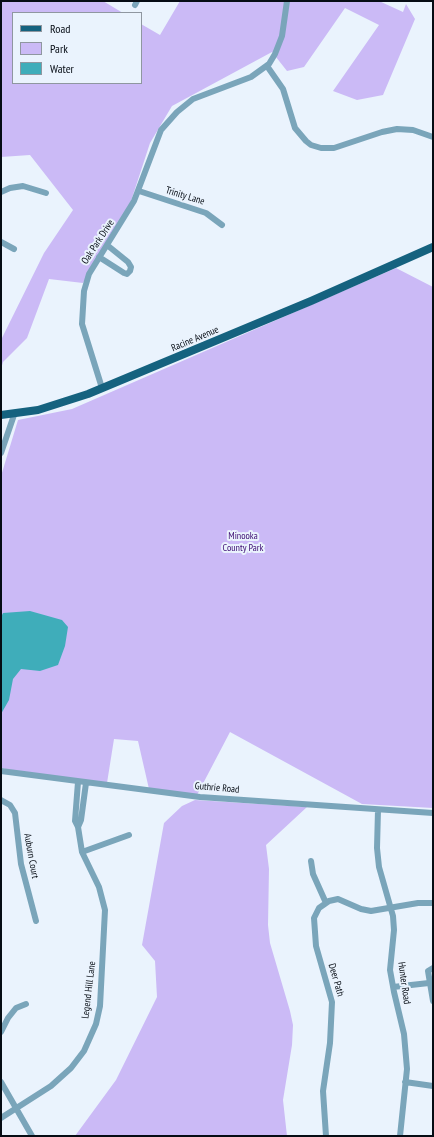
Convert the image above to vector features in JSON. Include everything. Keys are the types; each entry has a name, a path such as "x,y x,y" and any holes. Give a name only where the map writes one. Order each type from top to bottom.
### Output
{"main road":[{"name":"Racine Avenue","path":"1,415 14,415 53,406 102,388 433,248"}],"street":[{"path":"287,1 282,36 276,54 267,66 283,89 295,128 306,141 314,146 325,149 337,148 382,132 397,129 413,130 433,137"},
{"name":"Oak Park Drive","path":"102,388 83,333 81,312 86,283 99,257 129,212 139,191 160,134 177,112 194,99 251,77 267,66"},
{"path":"1,192 10,188 22,186 46,193"},
{"name":"Trinity Lane","path":"139,191 206,213 222,225"},
{"path":"1,242 14,249"},
{"path":"99,257 128,274 131,267 128,262 107,246"},
{"path":"1,453 14,415"},
{"name":"Guthrie Road","path":"1,771 182,795 433,813"},
{"name":"Legend Hill Lane","path":"1,1118 51,1086 71,1068 84,1051 96,1024 101,990 105,910 101,892 82,852 78,827 74,818 78,782"},
{"name":"Legend Hill Lane","path":"78,827 81,820 86,783"},
{"name":"Auburn Court","path":"1,800 10,805 15,813 21,864 36,921"},
{"path":"76,803 83,804"},
{"name":"Hunter Road","path":"378,810 377,848 380,867 391,908 394,930 390,970 404,1034 407,1068 400,1136"},
{"path":"82,852 129,835"},
{"path":"311,861 313,874 326,903 338,899 361,909 371,911 418,902 433,903"},
{"name":"Deer Path","path":"326,903 319,908 314,918 314,930 316,946 332,1002 330,1044 323,1091 326,1136"},
{"path":"433,968 428,971 428,983 433,1001"},
{"path":"393,987 428,983"},
{"path":"1,1032 8,1018 16,1008 26,1004"},
{"path":"1,1082 32,1136"},
{"path":"405,1082 433,1086"}],"green space":[{"path":"1,1 103,1 121,12 12,12 12,84 142,84 142,25 160,35 180,1 379,1 403,12 406,4 415,19 383,95 357,100 333,91 379,25 345,8 304,67 287,71 272,52 172,106 150,143 131,201 83,283 49,279 27,338 3,362 1,369 1,340 44,253 73,210 30,155 1,157"},
{"name":"Minooka County Park","path":"396,268 433,287 433,808 362,804 230,732 197,795 149,789 138,741 114,739 107,783 30,774 1,768 1,476 18,420 72,409"},
{"path":"195,800 307,807 266,845 269,869 268,925 270,943 293,1025 292,1045 283,1100 287,1136 75,1136 116,1080 157,997 155,961 142,945 164,823 182,806"}],"water":[{"path":"30,611 62,620 68,627 65,646 58,665 40,671 21,669 13,679 9,700 1,714 1,617 3,613"}]}
